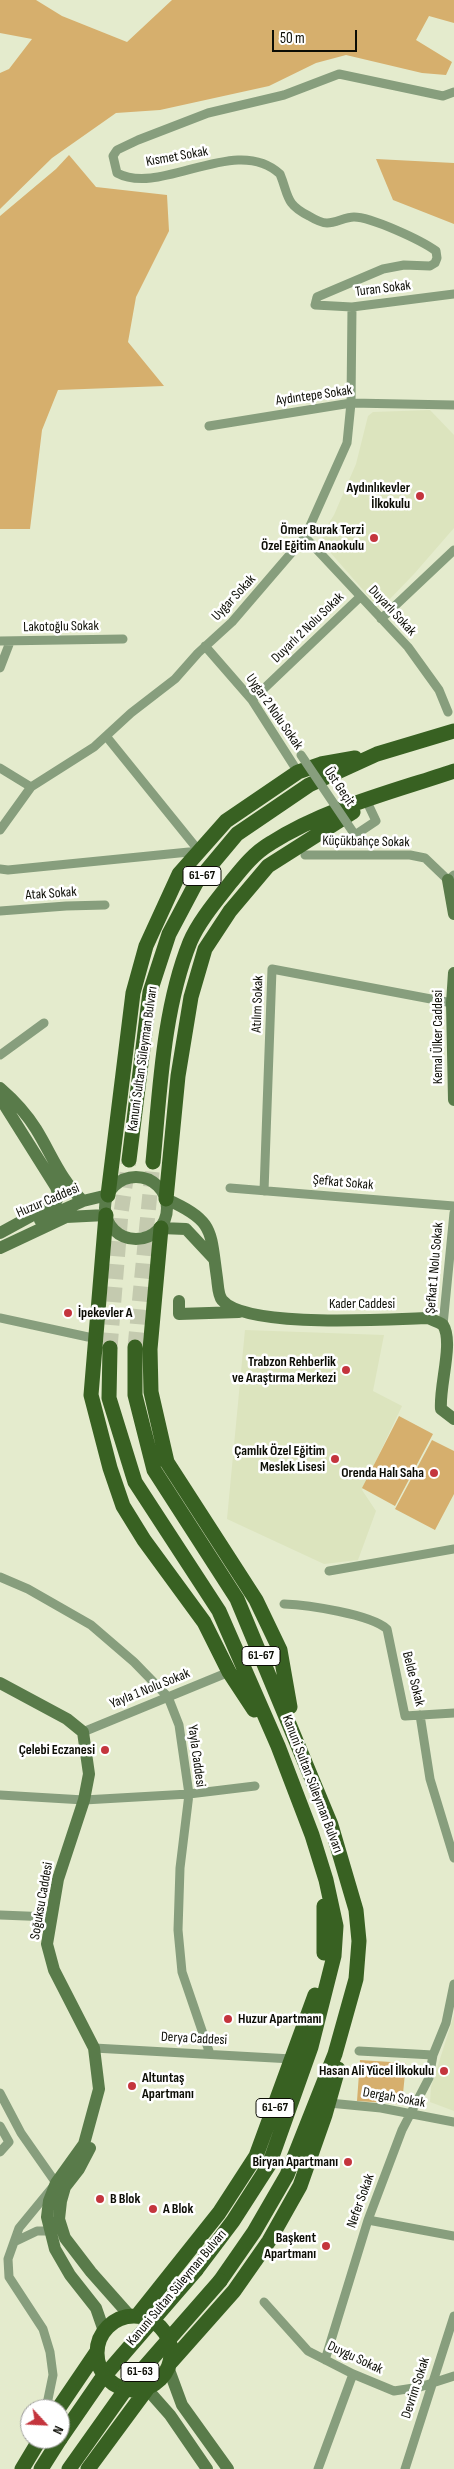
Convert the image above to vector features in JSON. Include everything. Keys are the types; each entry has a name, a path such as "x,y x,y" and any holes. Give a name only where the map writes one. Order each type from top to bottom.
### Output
{"main road":[{"name":"Kanuni Sultan Süleyman Bulvarı","path":"129,1160 150,992 169,934 196,883 237,834 309,785 377,754 454,731"},
{"name":"61-67","path":"108,1195 133,994 154,924 179,874 226,821 295,766 321,764 377,754"},
{"name":"Kanuni Sultan Süleyman Bulvarı","path":"153,1162 161,1078 174,991 191,940 220,896 254,854 272,842 325,814 454,771"},
{"name":"61-67","path":"166,1199 178,1076 191,997 205,949 230,911 268,866 330,824 390,792"},
{"name":"61-67","path":"106,1215 91,1395 110,1468 123,1506 144,1540 204,1622 229,1672 278,1746"},
{"name":"61-67","path":"161,1228 150,1349 151,1384 167,1462 256,1600 280,1650 294,1734"},
{"name":"Kanuni Sultan Süleyman Bulvarı","path":"69,2469 128,2386 220,2281 254,2232 287,2175 335,2054 356,1979 359,1941 356,1910 330,1826 294,1734 237,1599 154,1470 135,1396 135,1347"},
{"name":"Kanuni Sultan Süleyman Bulvarı","path":"70,2424 100,2381 196,2270 233,2220 269,2165 311,2047 334,1956 336,1926 321,1864 278,1746 219,1611 135,1482 109,1398 110,1348"},
{"name":"61-67","path":"134,2316 219,2213 256,2156 316,1994 324,1955 325,1923 321,1864"},
{"name":"61-67","path":"170,2365 234,2291 269,2241 300,2186 329,2103 345,2044 356,1979"},
{"path":"147,2389 123,2390 112,2384 104,2376 98,2365 96,2353 98,2341 104,2330 113,2322 134,2316 150,2319 160,2326 168,2336 172,2349 170,2365"},
{"path":"59,2399 96,2353"},
{"name":"61-63","path":"88,2469 147,2389 157,2383 170,2365"},
{"path":"22,2469 34,2449"},
{"name":"Kanuni Sultan Süleyman Bulvarı","path":"41,2469 54,2449"}],"street":[{"name":"Kısmet Sokak","path":"315,305 317,297 364,276 404,265 430,266 435,263 437,258 436,251 411,237 369,221 354,217 326,223 296,210 285,194 280,174 264,164 237,160 150,178 123,176 117,173 113,156 117,150 208,113 284,95 339,74 443,96 454,92"},
{"name":"Turan Sokak","path":"315,305 352,307 454,294"},
{"name":"Uygar Sokak","path":"0,830 31,788 94,747 131,713 175,679 205,646 232,622 305,537 347,443 351,403 352,307"},
{"name":"Aydıntepe Sokak","path":"209,426 351,403 454,405"},
{"name":"Duyarlı Sokak","path":"305,537 408,647 439,690 448,712"},
{"path":"381,619 454,550"},
{"name":"Duyarlı 2 Nolu Sokak","path":"252,700 360,597"},
{"name":"Lakotoğlu Sokak","path":"0,641 123,639"},
{"path":"0,668 10,642"},
{"name":"Uygar 2 Nolu Sokak","path":"205,646 252,700 295,766"},
{"path":"106,736 199,851"},
{"name":"Üst Geçit","path":"295,766 301,755 354,834 376,820 368,804"},
{"path":"0,768 31,788"},
{"path":"0,869 8,870 199,851"},
{"name":"Küçükbahçe Sokak","path":"306,855 410,855 425,858 451,877"},
{"path":"451,877 454,914"},
{"name":"Atak Sokak","path":"0,912 66,906 105,905"},
{"name":"Atılım Sokak","path":"264,1191 272,969 452,1003"},
{"name":"Kemal Ülker Caddesi","path":"454,973 452,1003 454,1100"},
{"path":"0,1055 44,1023"},
{"path":"0,1088 17,1103 35,1127 64,1181 83,1201"},
{"path":"0,1098 46,1171 59,1196 56,1203 0,1233"},
{"path":"108,1195 123,1180 138,1177 154,1182 166,1199"},
{"name":"Şefkat Sokak","path":"230,1188 454,1206"},
{"name":"61-67","path":"106,1215 108,1195"},
{"name":"Huzur Caddesi","path":"0,1238 83,1201 108,1195"},
{"name":"61-67","path":"161,1228 167,1209 166,1199"},
{"name":"Kader Caddesi","path":"166,1199 186,1208 202,1220 214,1243 214,1259 222,1300 242,1312 271,1318 428,1318 444,1325"},
{"name":"Şefkat 1 Nolu Sokak","path":"444,1325 454,1213"},
{"path":"106,1215 116,1232 134,1239 153,1234 161,1228 186,1229 214,1259"},
{"name":"Huzur Caddesi","path":"0,1248 66,1218 106,1215"},
{"path":"178,1301 179,1314 242,1312"},
{"path":"0,1318 88,1337"},
{"path":"444,1325 451,1338 452,1356 440,1399 441,1409 454,1419"},
{"path":"329,1571 454,1549"},
{"name":"Yayla Caddesi","path":"0,1577 28,1589 91,1625 134,1662 168,1697 179,1725 189,1794 180,1868 180,1947 182,1972 210,2054"},
{"name":"Belde Sokak","path":"284,1604 320,1608 379,1621 387,1629 405,1716 420,1716 430,1779 454,1858"},
{"name":"Yayla 1 Nolu Sokak","path":"83,1732 229,1672"},
{"path":"0,1683 66,1719 83,1732"},
{"path":"420,1716 454,1713"},
{"name":"Soğuksu Caddesi","path":"49,2232 49,2201 56,2183 84,2144 99,2089 94,2048 54,1970 47,1944 58,1879 84,1800 89,1774 83,1732"},
{"path":"0,1794 84,1800 189,1794 255,1786"},
{"path":"0,1915 51,1917"},
{"path":"359,2051 433,2055 446,2023 454,1984"},
{"name":"Derya Caddesi","path":"94,2048 292,2059"},
{"name":"Nefer Sokak","path":"325,2360 368,2220 409,2115 429,2078 433,2055"},
{"path":"99,2089 98,2119 93,2140 79,2169 65,2187 60,2201 59,2218 65,2238 91,2272 134,2316"},
{"path":"0,2093 21,2133 56,2183 19,2228 8,2259 5,2276 43,2329 50,2352 53,2375 53,2399"},
{"name":"Dergah Sokak","path":"329,2103 381,2108 409,2115 454,2122"},
{"path":"0,2126 9,2142 0,2152"},
{"path":"368,2220 424,2228 454,2236"},
{"path":"13,2243 37,2230 49,2232 55,2249 70,2275 96,2308 104,2330"},
{"name":"Duygu Sokak","path":"264,2302 308,2351 353,2374 394,2391 432,2384 454,2376"},
{"name":"Devrim Sokak","path":"405,2469 454,2316"},
{"path":"170,2365 182,2405 228,2469"},
{"path":"318,2469 353,2374"},
{"path":"147,2389 170,2415 207,2469"}],"shaded area":[{"path":"0,0 36,0 62,16 127,42 172,0 454,0 454,23 429,16 416,40 452,62 446,75 422,73 346,55 316,63 269,86 160,110 116,113 52,158 0,209 0,73 9,69 32,39 0,33"},
{"path":"69,155 96,187 167,195 169,231 136,297 128,342 164,386 58,390 42,430 30,529 0,529 0,216 56,169"},
{"path":"376,159 454,163 454,224 393,200"},
{"path":"430,410 454,435 454,528 414,574 387,602 378,607 322,543 323,532 334,515 356,464 368,416 373,412"},
{"path":"245,1330 384,1335 373,1391 402,1406 362,1490 376,1511 358,1560 324,1564 227,1519"},
{"name":"Orenda Halı Saha","path":"399,1416 433,1434 395,1506 362,1488"},
{"name":"Orenda Halı Saha","path":"432,1440 454,1451 454,1494 435,1530 395,1509"},
{"name":"Hasan Ali Yücel İlkokulu","path":"454,2015 454,2111 430,2102 431,2087"},
{"path":"360,2060 406,2063 402,2104 357,2101"}],"tunnel":[{"path":"110,1348 121,1213 129,1160"},
{"path":"135,1347 153,1162"}],"place":[{"name":"Aydınlıkevler İlkokulu","path":"420,496"},
{"name":"Ömer Burak Terzi Özel Eğitim Anaokulu","path":"374,538"},
{"name":"İpekevler A","path":"68,1313"},
{"name":"Trabzon Rehberlik ve Araştırma Merkezi","path":"346,1370"},
{"name":"Çamlık Özel Eğitim Meslek Lisesi","path":"335,1459"},
{"name":"Orenda Halı Saha","path":"434,1473"},
{"name":"Çelebi Eczanesi","path":"105,1750"},
{"name":"Huzur Apartmanı","path":"228,2019"},
{"name":"Hasan Ali Yücel İlkokulu","path":"444,2071"},
{"name":"Altuntaş Apartmanı","path":"132,2086"},
{"name":"Biryan Apartmanı","path":"348,2162"},
{"name":"B Blok","path":"100,2199"},
{"name":"A Blok","path":"153,2209"},
{"name":"Başkent Apartmanı","path":"326,2246"}]}
